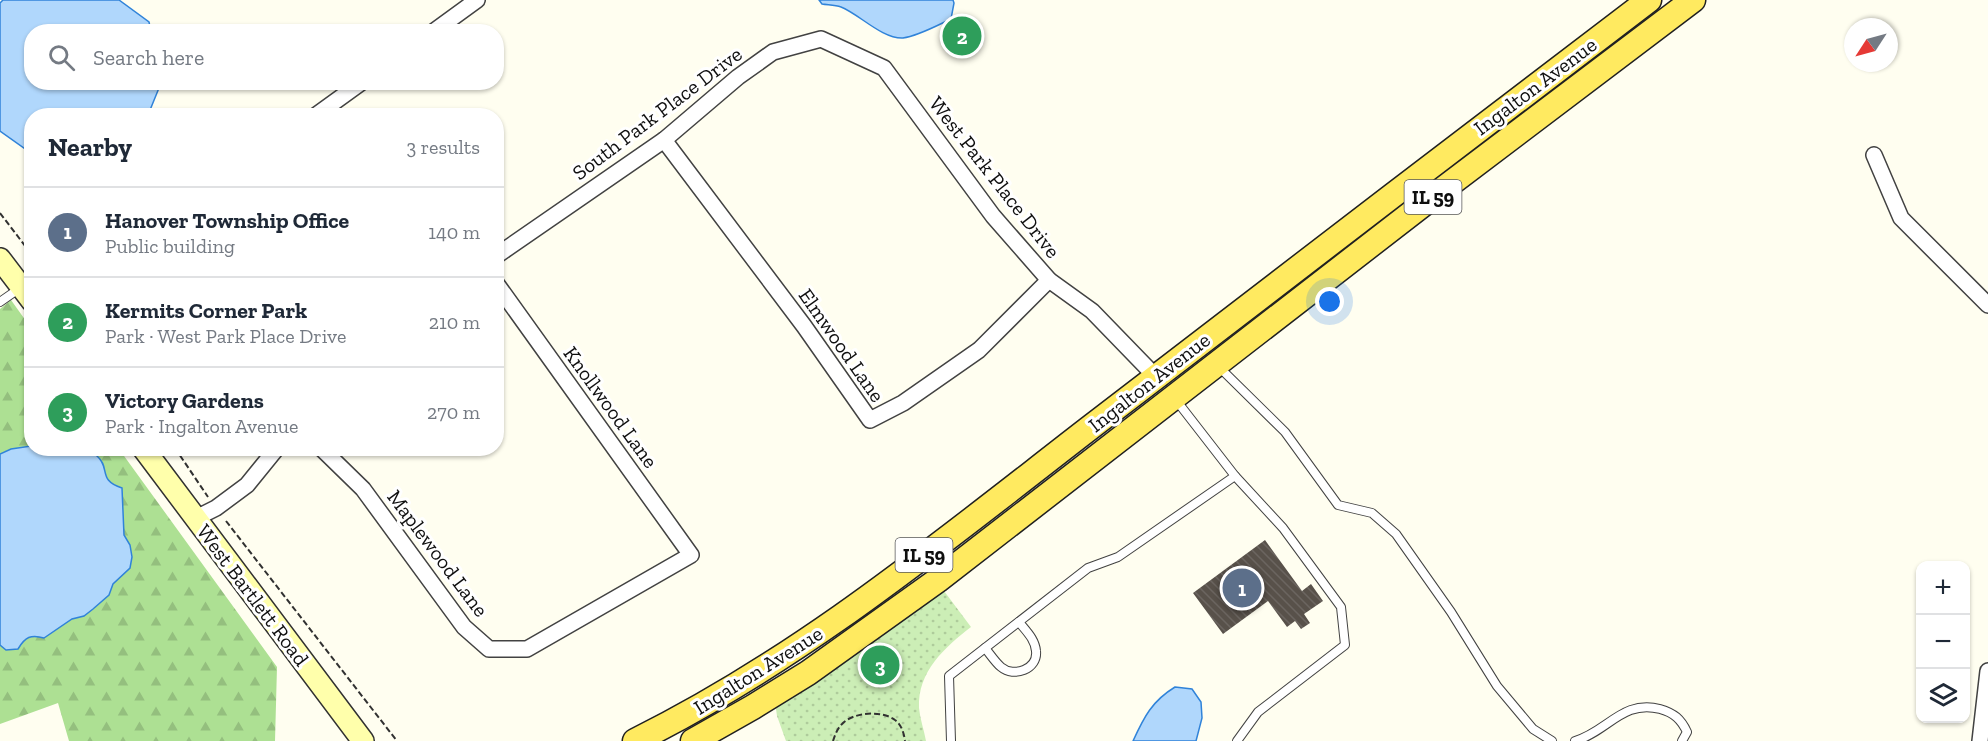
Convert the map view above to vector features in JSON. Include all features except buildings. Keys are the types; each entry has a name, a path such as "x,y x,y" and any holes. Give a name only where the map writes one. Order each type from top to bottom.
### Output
{"main road":[{"name":"Ingalton Avenue","path":"635,741 721,695 783,657 879,590 1649,0"},
{"name":"Ingalton Avenue","path":"693,741 753,707 851,644 946,574 1426,202 1694,0"},
{"path":"1156,377 1174,397"}],"street":[{"path":"444,24 477,0"},
{"name":"West Park Place Drive","path":"821,39 884,68 993,216 1049,280 1092,311 1156,377"},
{"name":"South Park Place Drive","path":"504,250 664,140 738,77 773,52 821,39"},
{"path":"326,108 351,90"},
{"name":"Elmwood Lane","path":"664,140 804,326 870,420 903,403 979,350 1049,280"},
{"path":"1874,155 1900,218 1988,305"},
{"path":"0,259 24,291"},
{"name":"Knollwood Lane","path":"504,294 692,555"},
{"name":"West Bartlett Road","path":"149,456 363,741"},
{"path":"196,518 216,508 248,485 271,456"},
{"name":"Maplewood Lane","path":"329,456 363,489 464,627 489,649 527,649 692,555"},
{"path":"1980,741 1988,671"}],"lane":[{"path":"0,302 24,295"},
{"path":"1216,364 1285,432 1338,505 1372,513 1396,534 1451,612 1497,686 1533,729 1552,741"},
{"path":"1174,397 1235,476 1283,528 1341,607 1345,645 1257,712 1237,741"},
{"path":"951,741 949,676 1088,568 1118,558 1235,476"},
{"path":"985,648 1002,668 1013,673 1025,670 1033,663 1036,654 1034,641 1019,621"},
{"path":"1575,741 1605,726 1621,713 1639,706 1654,707 1670,712 1682,721 1688,732 1682,741"}],"path":[{"path":"0,213 24,244"},
{"path":"180,456 216,508 397,741"},
{"path":"833,741 843,722 871,713 896,720 905,741"}],"green space":[{"path":"11,300 24,318 24,456 124,456 277,667 275,741 69,741 58,703 0,724 0,309"},
{"path":"941,587 971,627 943,652 923,683 919,708 926,741 786,741 777,716 775,702"}],"water":[{"path":"3,0 119,0 149,24 24,24 24,90 158,90 151,108 24,108 24,148 0,131 0,3"},
{"path":"819,0 953,0 954,3 951,19 921,33 903,38 887,35 848,10 839,6 822,4"},
{"path":"24,447 24,456 97,456 101,460 107,478 114,485 122,488 124,535 130,545 132,557 130,568 113,584 109,595 84,616 72,619 44,638 29,637 18,649 6,650 0,645 0,454"},
{"path":"1175,687 1192,689 1201,702 1202,718 1196,741 1133,741 1150,710 1160,698"}],"place":[{"name":"Kermits Corner Park","path":"962,36"},
{"name":"Hanover Township Office","path":"1242,588"},
{"name":"Victory Gardens","path":"880,665"}]}
